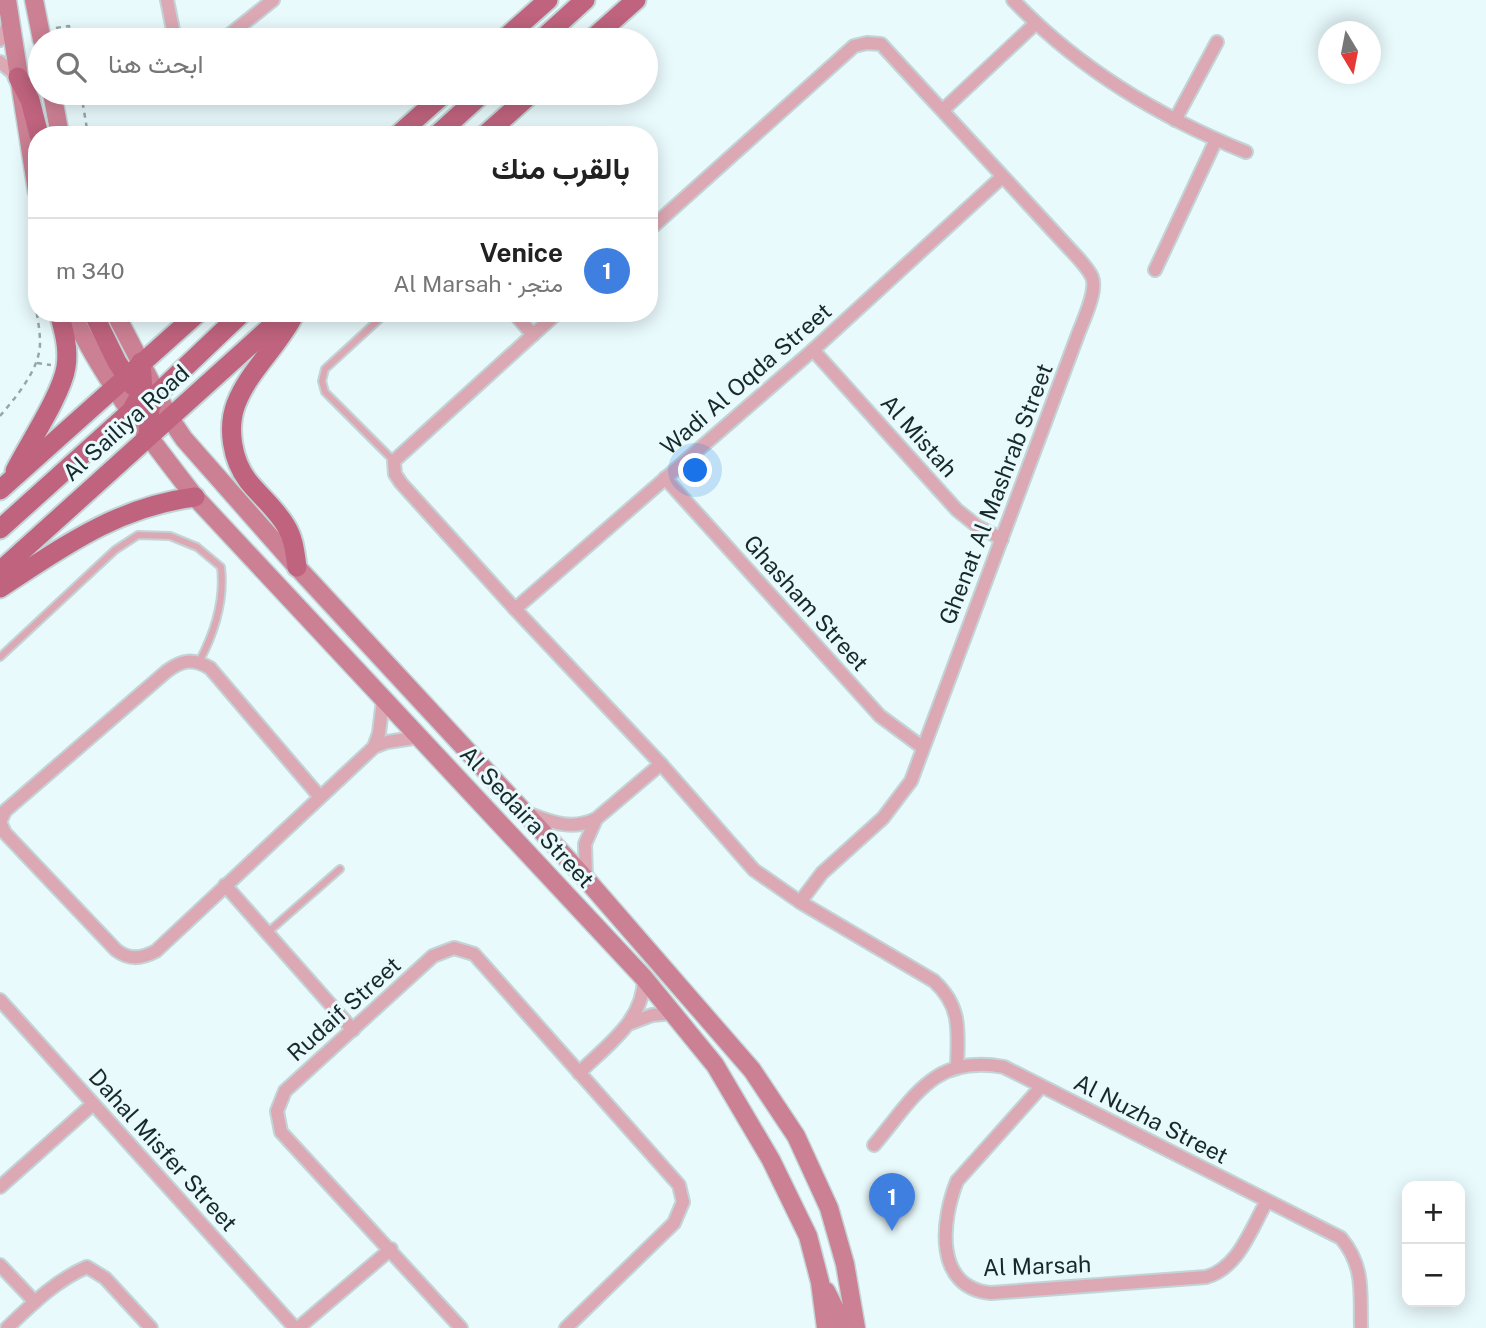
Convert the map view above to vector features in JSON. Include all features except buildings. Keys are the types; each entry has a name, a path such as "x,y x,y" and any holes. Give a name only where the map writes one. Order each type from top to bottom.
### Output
{"main road":[{"path":"34,0 39,28"},
{"path":"516,28 548,0"},
{"path":"554,28 585,0"},
{"path":"604,28 636,0"},
{"path":"8,8 28,137"},
{"path":"18,76 28,96"},
{"path":"31,105 37,126"},
{"path":"54,105 58,126"},
{"path":"408,126 432,105"},
{"path":"448,126 470,105"},
{"path":"495,126 519,105"},
{"path":"4,486 46,415 65,372 66,347 61,322"},
{"path":"76,322 94,357 145,403 169,417"},
{"path":"97,322 120,381"},
{"path":"120,322 141,362 148,436"},
{"name":"Al Sailiya Road","path":"4,486 188,322"},
{"path":"0,529 145,403 232,322"},
{"name":"Al Sailiya Road","path":"0,571 276,322"},
{"path":"290,322 275,348 242,391 236,405 232,436 239,466 286,526 295,548 297,567"},
{"name":"Al Sedaira Street","path":"169,417 184,439 297,567 586,879 751,1070 789,1125 814,1171 829,1208 845,1265 856,1324"},
{"name":"Al Sedaira Street","path":"148,436 195,497 644,978 715,1065 771,1160 808,1236 820,1282 823,1322"},
{"path":"0,588 87,531 153,505 195,497"},
{"path":"820,1282 831,1298 841,1328"}],"street":[{"path":"167,0 173,28"},
{"path":"238,28 273,0"},
{"path":"1013,0 1076,58 1124,91 1175,120 1246,152"},
{"path":"0,40 7,27 8,8"},
{"path":"943,110 1036,23"},
{"path":"1175,120 1217,42"},
{"name":"Ghenat Al Mashrab Street","path":"658,222 854,46 881,44 1067,246 1091,275 1094,283 1087,312 911,781 883,818 822,873 800,902"},
{"path":"0,62 18,76"},
{"path":"1155,270 1216,140"},
{"name":"Wadi Al Oqda Street","path":"515,610 813,350 1002,177"},
{"path":"522,322 533,335"},
{"path":"547,322 394,461 395,474 515,610 661,764 754,870 800,902 934,981 945,991 957,1017 957,1066"},
{"name":"Al Mistah","path":"813,350 957,510 977,526 1002,539"},
{"name":"Ghasham Street","path":"665,478 880,716 922,747"},
{"path":"320,797 210,668 187,660 167,671 5,811 0,822 5,833 116,950 124,956 135,958 156,951 374,747 387,742 420,737"},
{"path":"374,747 383,700"},
{"path":"524,812 562,825 580,825 596,819 661,764"},
{"path":"586,879 585,844 596,819"},
{"path":"225,885 353,1030"},
{"name":"Rudaif Street","path":"461,1328 281,1132 277,1111 285,1091 433,956 454,948 474,954 679,1185 683,1202 674,1223 566,1328"},
{"path":"579,1073 630,1023 642,1002 644,978"},
{"name":"Dahal Misfer Street","path":"0,1000 296,1328"},
{"path":"630,1023 652,1015 674,1013"},
{"name":"Al Nuzha Street","path":"874,1145 919,1091 937,1075 957,1066 981,1063 1004,1068 1341,1238 1353,1253 1359,1271 1361,1328"},
{"name":"Al Marsah","path":"1041,1087 957,1181 951,1196 946,1238 954,1274 965,1286 977,1292 991,1293 1216,1275 1229,1265 1267,1201"},
{"path":"0,1187 93,1104"},
{"path":"296,1328 391,1249"},
{"path":"0,1265 34,1302"},
{"path":"8,1328 34,1302 72,1273 87,1267 105,1278 151,1328"}],"lane":[{"path":"376,322 326,369 322,380 326,392 394,461"},
{"path":"0,657 115,550 138,535 170,536 197,547 222,567 224,586 218,615 212,639 199,662"},
{"path":"267,933 340,869"}],"path":[{"path":"83,105 86,126"},
{"path":"0,416 12,403 37,363 40,346 37,322"}],"place":[{"name":"Venice","path":"892,1231"}]}
